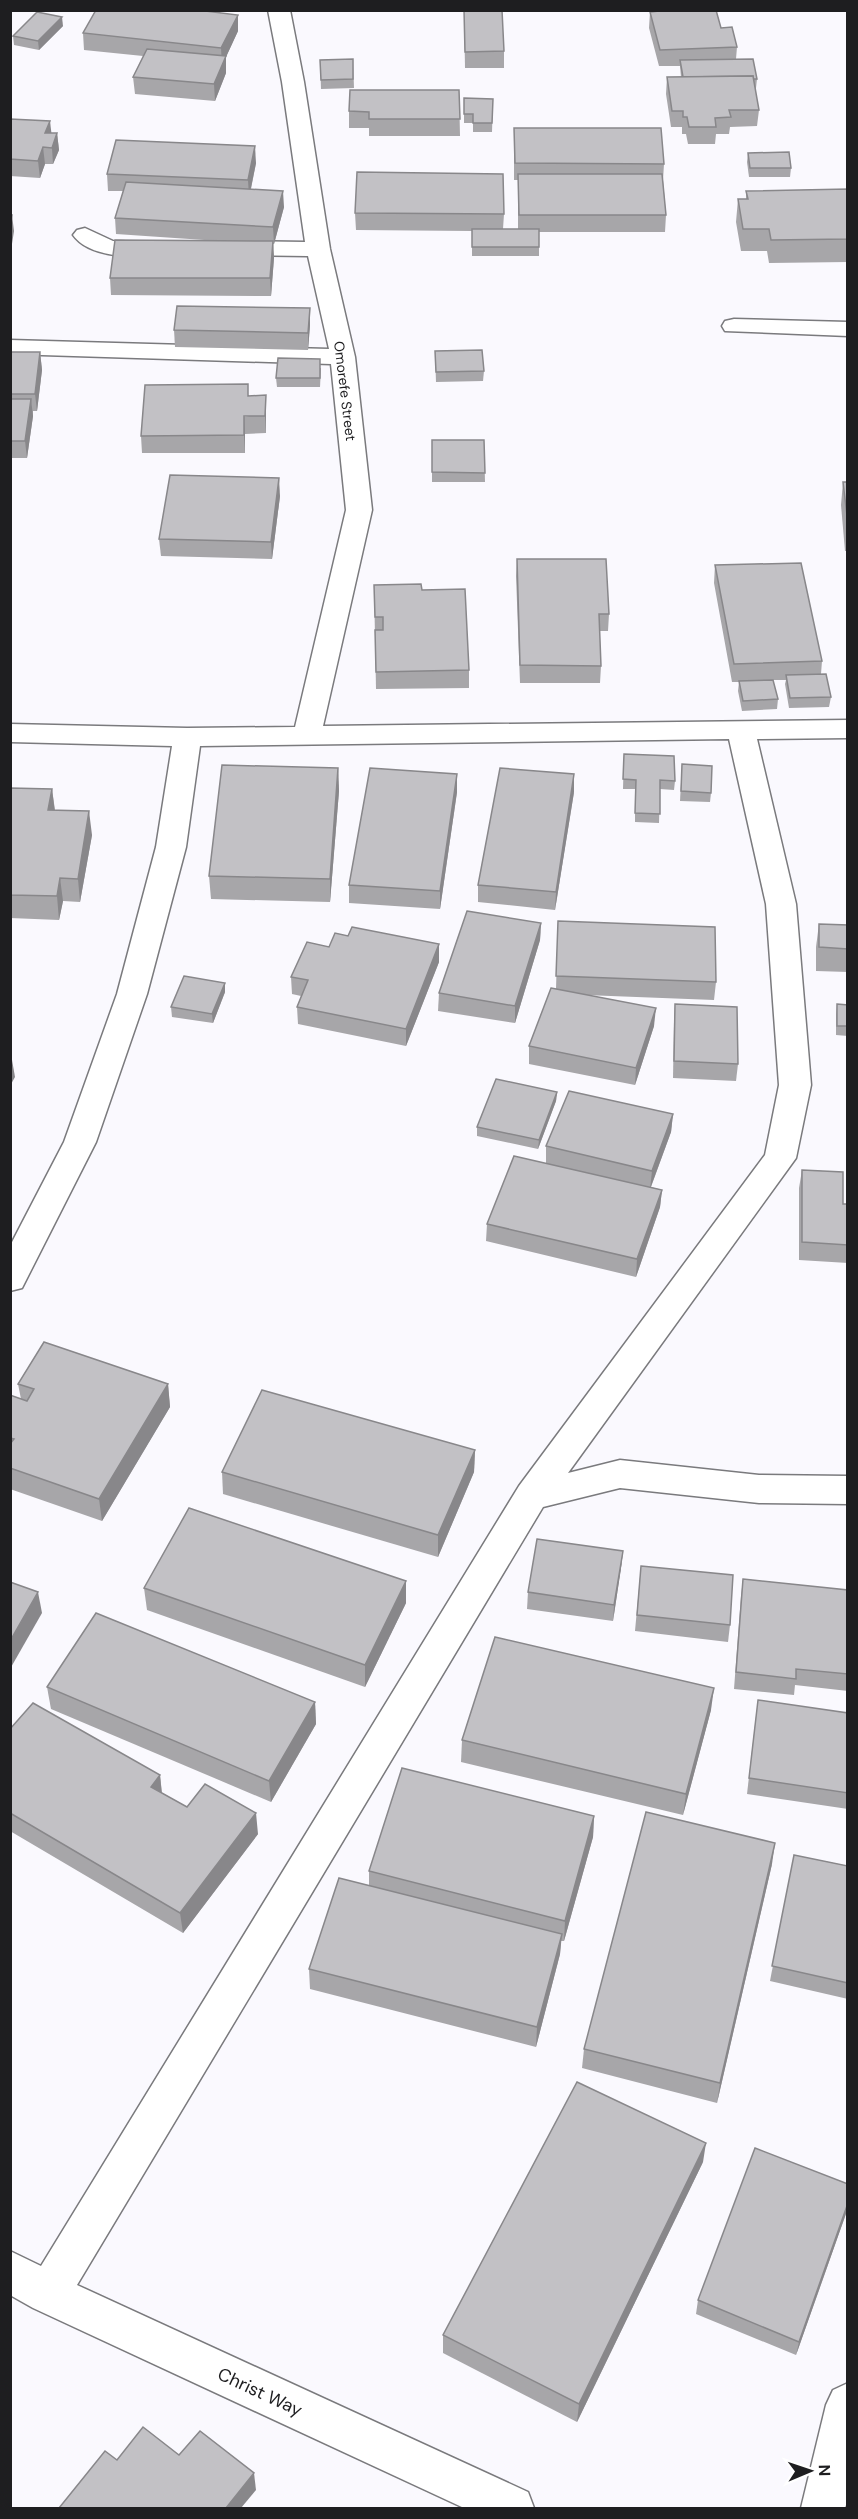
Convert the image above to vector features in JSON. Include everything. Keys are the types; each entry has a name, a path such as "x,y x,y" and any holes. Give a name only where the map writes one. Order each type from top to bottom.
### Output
{"street":[{"name":"Omorefe Street","path":"279,10 293,82 318,249 343,357 359,510 307,735"},
{"path":"85,235 108,248 318,249"},
{"path":"734,326 848,329"},
{"path":"10,347 343,357"},
{"path":"10,733 187,738 848,729"},
{"path":"48,2293 531,1496 780,1158 795,1085 780,904 741,730"},
{"path":"10,1279 80,1142 132,994 171,847 187,738"},
{"path":"531,1496 620,1474 759,1489 848,1490"},
{"name":"Christ Way","path":"10,2271 48,2293 512,2508"},
{"path":"823,2508 848,2406"}],"building":[{"path":"96,10 197,10 238,15 221,48 83,33"},
{"path":"464,10 502,10 504,51 465,52"},
{"path":"716,10 721,28 732,27 737,47 660,50 650,12"},
{"path":"37,12 62,17 38,41 13,36"},
{"path":"147,49 226,56 214,84 133,77"},
{"path":"353,59 353,79 321,80 320,60"},
{"path":"753,59 757,79 753,79 753,76 683,77 680,60"},
{"path":"753,76 759,110 729,110 731,117 715,118 716,127 689,127 687,117 683,117 683,111 672,111 667,77"},
{"path":"350,90 459,90 460,119 369,119 369,112 349,111"},
{"path":"464,98 493,99 492,123 473,123 473,114 464,114"},
{"path":"10,119 50,121 45,133 57,133 52,148 43,147 38,161 10,159"},
{"path":"514,128 661,128 664,164 515,163"},
{"path":"116,140 255,146 248,180 107,174"},
{"path":"789,152 791,168 750,168 748,153"},
{"path":"357,172 503,174 504,214 355,213"},
{"path":"518,174 662,174 666,215 519,215"},
{"path":"126,182 283,191 273,227 115,218"},
{"path":"848,189 848,239 771,240 769,229 743,229 738,199 748,199 746,191"},
{"path":"472,229 539,229 539,247 472,247"},
{"path":"115,240 273,241 270,278 110,278"},
{"path":"177,306 310,308 308,333 174,330"},
{"path":"482,350 484,371 436,372 435,351"},
{"path":"10,352 40,352 35,394 10,394"},
{"path":"278,358 320,359 320,378 276,378"},
{"path":"248,384 248,396 266,395 265,416 244,416 244,435 141,436 145,385"},
{"path":"10,399 31,399 25,441 10,441"},
{"path":"432,440 484,440 485,473 432,472"},
{"path":"170,475 279,478 271,542 159,539"},
{"path":"843,482 848,482 848,524"},
{"path":"517,559 606,559 609,614 599,614 601,666 520,665"},
{"path":"801,563 822,661 734,664 715,565"},
{"path":"421,584 422,590 465,589 469,670 376,672 375,630 383,630 383,617 375,617 374,585"},
{"path":"826,674 831,697 790,698 786,675"},
{"path":"773,680 778,699 743,701 739,681"},
{"path":"624,754 674,756 675,781 660,780 660,814 635,813 636,780 623,779"},
{"path":"682,764 712,766 711,793 681,791"},
{"path":"222,765 338,768 330,879 209,876"},
{"path":"370,768 457,774 440,891 349,885"},
{"path":"500,768 574,774 556,892 478,885"},
{"path":"10,788 52,789 48,810 89,811 78,879 60,878 57,896 10,895"},
{"path":"467,911 541,923 515,1006 439,993"},
{"path":"558,921 715,927 716,982 556,976"},
{"path":"819,924 848,925 848,949 819,947"},
{"path":"352,927 439,944 406,1029 297,1007 308,980 291,977 307,942 329,947 335,933 348,936"},
{"path":"184,976 225,983 212,1014 171,1007"},
{"path":"551,988 656,1008 636,1068 529,1046"},
{"path":"675,1004 737,1007 738,1064 674,1061"},
{"path":"837,1004 848,1005 848,1026 837,1026"},
{"path":"496,1079 557,1092 539,1140 477,1127"},
{"path":"569,1091 673,1114 652,1171 546,1146"},
{"path":"514,1156 662,1190 637,1259 487,1224"},
{"path":"802,1170 843,1172 843,1204 848,1204 848,1245 802,1242"},
{"path":"44,1342 168,1384 99,1499 10,1468 10,1444 14,1439 10,1438 10,1395 27,1401 34,1389 18,1384"},
{"path":"262,1390 475,1450 438,1535 222,1472"},
{"path":"189,1508 406,1581 365,1665 144,1588"},
{"path":"537,1539 623,1551 614,1605 528,1592"},
{"path":"641,1566 733,1575 730,1625 637,1615"},
{"path":"743,1579 848,1590 848,1674 796,1669 796,1679 736,1672"},
{"path":"10,1582 38,1592 10,1641"},
{"path":"96,1613 315,1702 269,1781 47,1687"},
{"path":"495,1637 714,1688 686,1794 462,1740"},
{"path":"758,1700 848,1713 848,1793 749,1778"},
{"path":"33,1703 160,1775 151,1787 187,1807 205,1784 256,1813 180,1913 10,1813 10,1729"},
{"path":"402,1768 594,1816 565,1921 369,1871"},
{"path":"646,1812 775,1843 720,2083 584,2049"},
{"path":"794,1855 848,1866 848,1983 772,1966"},
{"path":"339,1878 562,1934 537,2027 309,1969"},
{"path":"577,2082 706,2143 579,2404 443,2335"},
{"path":"755,2148 848,2184 848,2203 799,2342 698,2300"},
{"path":"143,2427 179,2455 200,2431 254,2473 226,2508 59,2508 105,2451 117,2460"}]}
